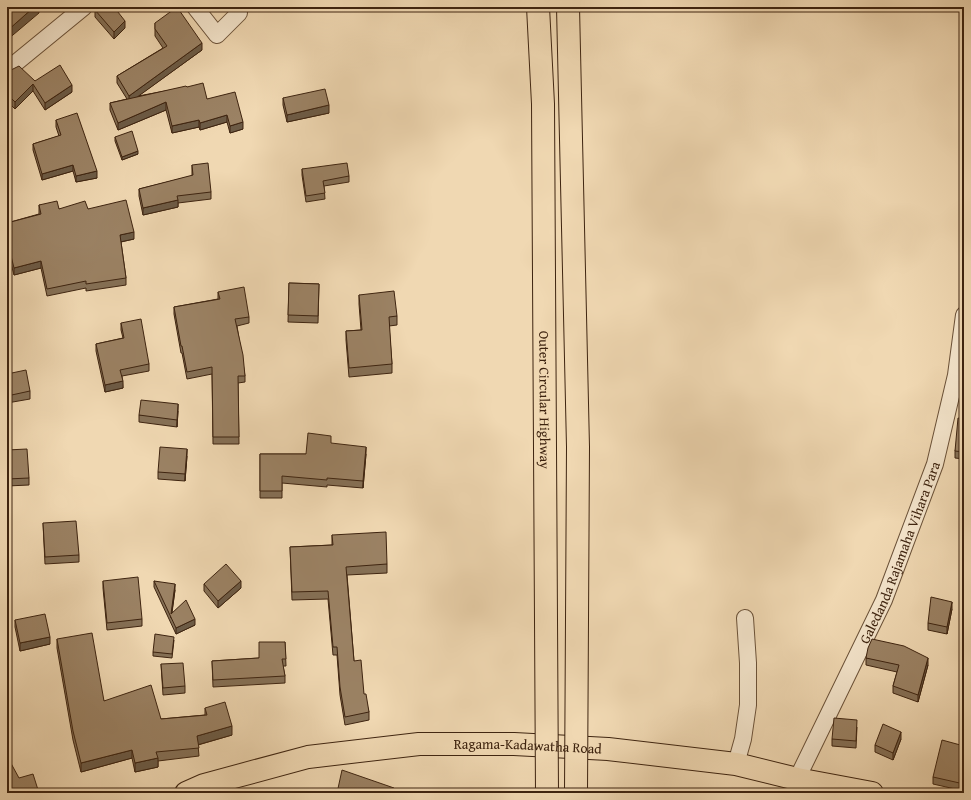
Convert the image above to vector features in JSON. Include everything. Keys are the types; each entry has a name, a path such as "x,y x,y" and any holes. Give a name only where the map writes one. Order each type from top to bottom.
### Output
{"main road":[{"name":"Outer Circular Highway","path":"538,7 543,111 548,793"},
{"path":"568,7 578,447 576,793"},
{"name":"Ragama-Kadawatha Road","path":"186,793 204,785 308,757 420,744 514,744 608,749 736,764 797,779 872,793"}],"street":[{"path":"7,68 12,66 84,7"},
{"path":"195,7 217,35 239,13"},
{"name":"Galedanda Rajamaha Vihara Para","path":"797,779 884,600 935,464 956,375 964,315"},
{"path":"736,764 743,739 748,705 748,663 745,618"}],"building":[{"path":"7,7 34,7 7,31"},
{"path":"98,7 114,7 125,21 114,32 95,10"},
{"path":"177,7 202,43 129,96 117,76 167,46 155,29 155,23"},
{"path":"60,65 72,85 45,103 33,84 15,102 7,94 7,70 11,70 19,66 35,81"},
{"path":"203,83 207,99 235,92 243,122 230,126 227,115 200,123 199,120 172,126 166,102 118,123 110,103 186,86"},
{"path":"325,89 329,105 287,115 283,98"},
{"path":"77,113 97,171 76,176 73,165 42,174 33,144 61,135 56,120"},
{"path":"132,131 138,151 122,157 115,137"},
{"path":"208,163 211,192 177,196 178,200 143,208 139,189 193,175 192,165"},
{"path":"347,163 349,176 323,181 325,193 306,196 302,169"},
{"path":"126,200 134,232 120,235 126,278 86,284 86,281 47,289 41,261 14,268 7,240 7,223 41,214 39,205 57,201 59,209 85,201 88,209"},
{"path":"289,283 319,284 318,316 288,315"},
{"path":"244,287 249,317 235,319 243,355 245,376 238,376 239,437 213,437 212,367 187,372 174,307 220,299 218,292"},
{"path":"394,291 397,316 389,317 392,364 349,368 346,331 362,330 359,295"},
{"path":"141,319 149,364 120,370 123,381 105,385 96,344 124,338 121,323"},
{"path":"26,370 30,391 7,396 7,374"},
{"path":"141,400 178,404 177,420 139,415"},
{"path":"958,418 964,419 964,452 955,451"},
{"path":"308,433 331,436 331,443 366,447 363,481 327,478 327,480 282,476 282,491 260,491 260,454 306,454"},
{"path":"160,447 187,449 185,474 158,472"},
{"path":"27,449 29,478 7,479 7,450"},
{"path":"76,521 79,555 45,557 43,523"},
{"path":"386,532 387,564 346,567 354,661 361,660 364,694 366,694 369,712 345,717 340,687 337,647 333,647 328,591 292,592 290,547 333,545 332,535"},
{"path":"226,564 241,581 218,601 204,584"},
{"path":"138,577 142,619 107,623 103,581"},
{"path":"154,581 175,584 171,614 186,600 195,619 176,628"},
{"path":"931,597 952,602 947,627 928,623"},
{"path":"45,614 50,637 20,643 15,620"},
{"path":"92,633 104,701 151,685 161,719 207,715 205,708 225,702 232,726 197,736 199,748 156,752 158,758 135,763 132,750 81,763 73,731 57,639"},
{"path":"155,634 174,637 172,654 153,652"},
{"path":"872,639 904,646 928,658 918,695 893,686 899,665 866,658"},
{"path":"259,642 285,642 286,659 282,659 285,676 213,680 212,661 259,658"},
{"path":"183,663 185,686 163,688 161,664"},
{"path":"834,718 857,720 856,741 832,739"},
{"path":"883,724 901,732 893,753 875,745"},
{"path":"942,740 964,746 964,784 933,777"},
{"path":"7,756 19,778 33,774 39,793 7,793"},
{"path":"342,770 394,788 392,793 337,793"}]}
